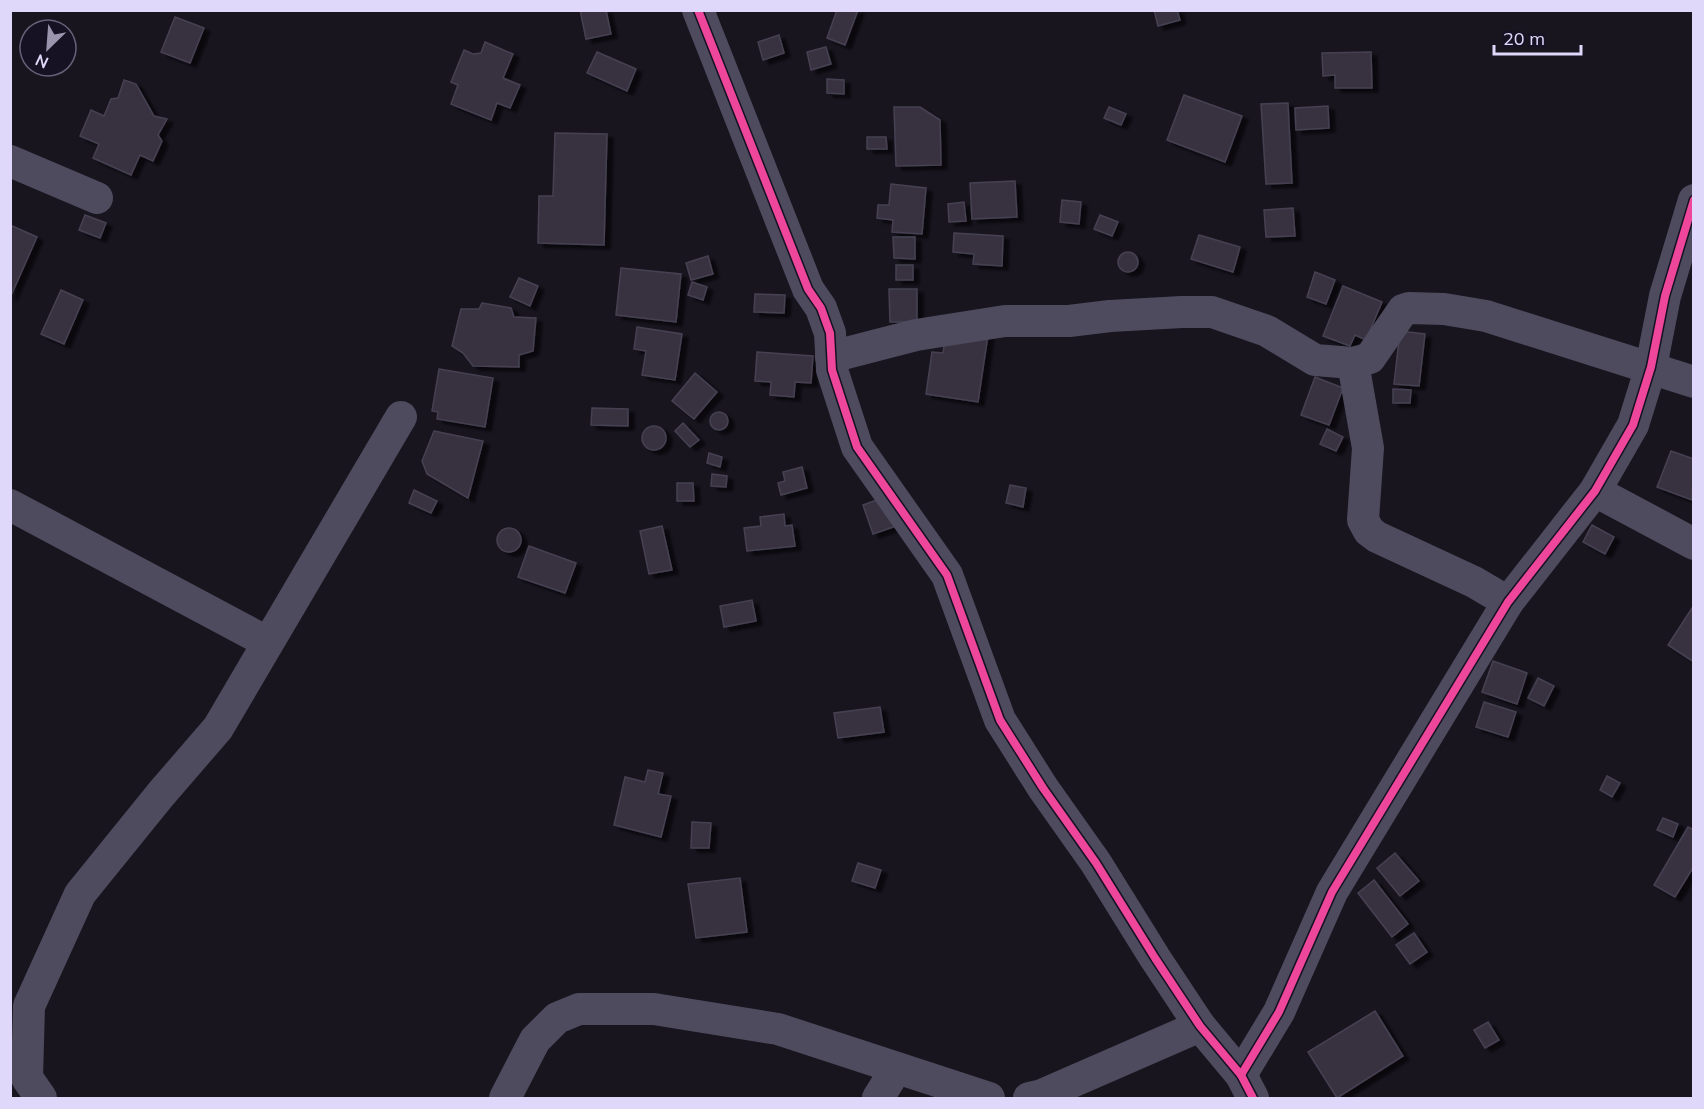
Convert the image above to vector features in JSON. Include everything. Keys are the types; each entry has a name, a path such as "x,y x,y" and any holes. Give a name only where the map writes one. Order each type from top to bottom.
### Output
{"street":[{"path":"698,10 808,290 820,308 830,333 832,370 857,447 947,575 1000,720 1042,788 1096,863 1200,1026 1247,1087 1332,892 1508,602 1595,491 1633,425 1651,367 1665,296 1694,200"},
{"path":"10,161 97,198"},
{"path":"831,357 916,335 1005,321 1070,321 1110,316 1212,312 1268,332 1315,360 1353,363 1370,358 1403,310 1409,308 1444,309 1486,316 1694,382"},
{"path":"1353,363 1368,447 1363,520 1369,531 1377,537 1474,582 1508,602"},
{"path":"41,1098 27,1078 29,1006 80,894 218,728 401,417"},
{"path":"1595,491 1694,544"},
{"path":"10,505 267,642"},
{"path":"505,1098 535,1040 557,1018 579,1009 654,1009 778,1029 989,1098"},
{"path":"1029,1098 1042,1095 1200,1026"},
{"path":"878,1098 896,1069"}],"building":[{"path":"580,10 606,10 611,34 586,39"},
{"path":"837,10 858,10 845,45 827,38"},
{"path":"1154,10 1177,10 1180,20 1158,26"},
{"path":"175,17 204,28 190,63 161,52"},
{"path":"779,35 784,53 763,60 758,42"},
{"path":"485,42 513,54 503,78 520,85 510,108 497,103 491,120 451,104 458,85 451,82 464,50 473,54 481,53"},
{"path":"826,47 831,64 811,70 807,52"},
{"path":"597,52 636,69 627,91 587,73"},
{"path":"1371,52 1372,88 1335,88 1335,75 1323,76 1322,53"},
{"path":"827,79 844,80 844,94 827,93"},
{"path":"124,80 136,84 154,116 167,119 158,135 162,141 153,161 140,155 131,175 93,158 99,144 80,136 91,110 104,116 111,99 118,98"},
{"path":"1184,95 1242,116 1225,162 1167,140"},
{"path":"1288,103 1292,183 1266,184 1261,104"},
{"path":"1328,106 1329,128 1296,130 1295,108"},
{"path":"894,107 920,107 940,120 941,165 896,166"},
{"path":"1109,107 1126,114 1121,125 1104,118"},
{"path":"555,133 607,134 604,245 538,243 539,196 553,196"},
{"path":"867,137 886,137 887,149 867,149"},
{"path":"1015,181 1017,217 972,219 970,183"},
{"path":"891,184 926,188 922,234 892,232 893,220 877,218 878,205 889,205"},
{"path":"1062,200 1081,202 1079,224 1060,222"},
{"path":"964,202 966,221 949,222 948,204"},
{"path":"1293,208 1295,236 1266,237 1264,210"},
{"path":"85,215 106,223 100,238 79,230"},
{"path":"1100,215 1118,222 1112,236 1094,229"},
{"path":"10,225 37,237 10,298"},
{"path":"954,233 1003,236 1002,266 973,264 974,254 953,252"},
{"path":"1199,235 1240,247 1233,272 1191,259"},
{"path":"893,237 915,237 915,259 894,258"},
{"path":"1128,252 1135,255 1138,262 1135,269 1128,272 1121,269 1118,262 1121,255"},
{"path":"708,256 713,274 691,280 686,263"},
{"path":"896,265 913,265 913,280 896,280"},
{"path":"621,268 681,274 676,322 616,315"},
{"path":"1315,272 1335,280 1326,304 1307,297"},
{"path":"519,278 538,286 530,306 510,297"},
{"path":"692,282 707,287 703,300 688,295"},
{"path":"1343,286 1382,302 1366,340 1355,335 1350,346 1323,336"},
{"path":"889,289 917,289 917,322 890,322"},
{"path":"61,290 83,300 64,344 41,334"},
{"path":"755,294 785,295 784,313 754,312"},
{"path":"482,303 511,308 514,317 536,318 533,351 519,355 519,367 473,366 463,353 452,346 461,309 479,309"},
{"path":"637,327 682,334 675,380 642,375 646,351 634,349"},
{"path":"1400,331 1425,334 1419,386 1394,384"},
{"path":"988,335 978,402 926,394 932,352 943,353 945,338"},
{"path":"757,352 813,356 811,383 795,382 794,397 770,395 771,382 755,381"},
{"path":"439,369 493,378 485,427 437,419 438,412 432,411"},
{"path":"695,373 717,392 694,419 672,401"},
{"path":"1315,377 1343,388 1329,425 1301,415"},
{"path":"1393,389 1411,390 1410,403 1393,403"},
{"path":"592,408 628,409 628,426 591,425"},
{"path":"719,412 725,415 728,421 725,427 719,430 713,427 710,421 713,415"},
{"path":"683,423 699,440 690,447 675,431"},
{"path":"654,426 659,427 665,433 665,443 659,449 654,450 649,449 643,443 642,438 643,433 649,427"},
{"path":"1327,429 1343,437 1336,451 1320,444"},
{"path":"434,431 483,441 468,498 427,474 422,461"},
{"path":"1671,451 1694,459 1692,500 1657,487"},
{"path":"709,453 722,457 720,467 707,463"},
{"path":"802,467 807,488 781,495 778,483 785,481 783,472"},
{"path":"712,474 727,476 726,487 711,486"},
{"path":"677,483 693,483 694,501 677,501"},
{"path":"1010,485 1026,488 1023,507 1006,503"},
{"path":"414,490 437,501 431,513 409,503"},
{"path":"888,496 899,525 873,534 863,505"},
{"path":"784,514 785,526 792,525 795,546 747,551 744,528 761,526 760,517"},
{"path":"1592,525 1614,537 1605,554 1583,542"},
{"path":"662,526 672,570 649,574 640,531"},
{"path":"509,528 518,531 521,540 518,549 509,552 500,549 497,540 500,531"},
{"path":"529,546 576,563 565,593 518,577"},
{"path":"752,600 756,621 724,627 720,606"},
{"path":"1694,605 1694,662 1668,645"},
{"path":"1493,661 1527,673 1517,704 1482,692"},
{"path":"1538,678 1554,686 1544,706 1528,698"},
{"path":"1484,702 1516,712 1508,737 1476,727"},
{"path":"880,707 884,732 838,738 834,713"},
{"path":"648,770 663,773 658,794 671,796 661,837 614,825 625,777 645,782"},
{"path":"1607,776 1620,783 1612,797 1600,790"},
{"path":"1663,818 1678,824 1673,837 1657,830"},
{"path":"692,822 711,823 709,848 691,848"},
{"path":"1688,827 1694,830 1694,866 1675,897 1654,885"},
{"path":"1395,853 1419,881 1400,896 1377,868"},
{"path":"858,863 881,870 875,888 852,881"},
{"path":"740,878 747,932 696,938 688,884"},
{"path":"1374,880 1408,924 1392,937 1358,893"},
{"path":"1414,933 1427,952 1410,964 1396,945"},
{"path":"1375,1011 1403,1056 1337,1098 1308,1052"},
{"path":"1488,1022 1499,1040 1485,1048 1474,1030"}],"cycle path":[{"path":"698,10 808,289 821,308 830,333 832,370 857,447 947,575 1000,720 1043,788 1096,863 1200,1026 1241,1075 1253,1098"},
{"path":"1241,1075 1279,1012 1332,892 1508,602 1595,491 1633,425 1651,367 1665,296 1694,200"}]}
